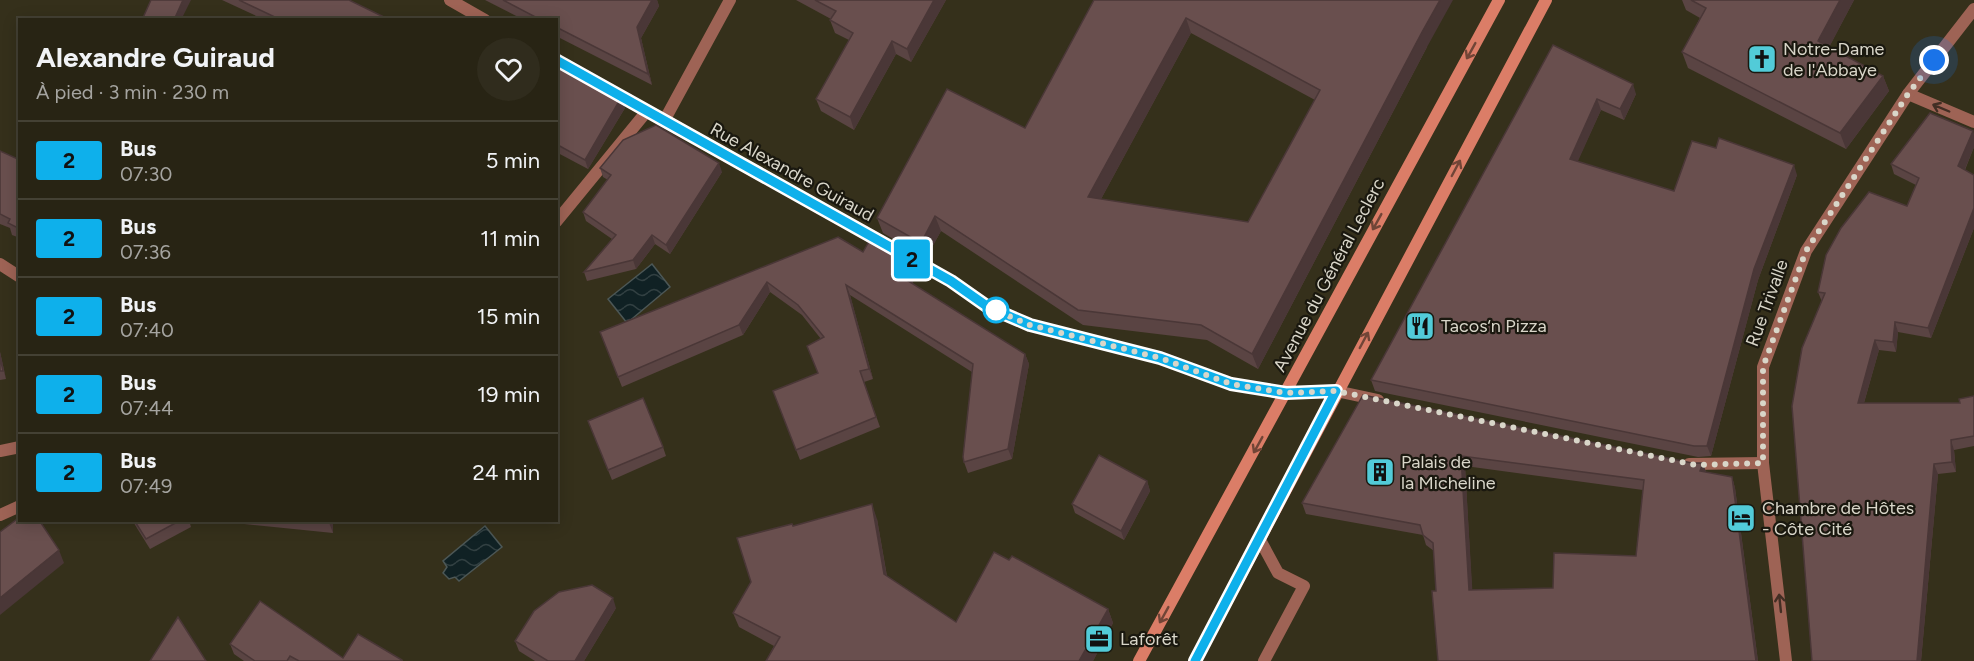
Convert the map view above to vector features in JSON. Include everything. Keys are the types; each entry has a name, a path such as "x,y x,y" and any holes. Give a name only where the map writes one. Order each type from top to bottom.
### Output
{"main road":[{"name":"Avenue du Général Leclerc","path":"1139,661 1499,0"},
{"path":"1195,661 1336,391 1546,0"}],"street":[{"path":"450,0 481,18"},
{"path":"664,120 730,0"},
{"name":"Rue Trivalle","path":"1786,661 1763,463 1763,367 1806,251 1908,94 1974,9"},
{"name":"Rue Alexandre Guiraud","path":"558,61 951,281 988,307 1030,325 1160,358 1231,384 1286,393 1336,391 1388,402"},
{"path":"1908,94 1974,122"},
{"path":"558,220 647,111"},
{"path":"0,264 18,275"},
{"path":"0,451 18,447"},
{"path":"1675,461 1696,465 1763,463"},
{"path":"0,515 18,507"},
{"path":"1259,538 1278,573 1304,586 1264,661"}],"water":[{"path":"652,264 670,287 627,323 608,299"},
{"path":"485,526 502,547 459,581 455,577 449,579 443,573 447,567 443,561"}],"building":[{"path":"151,0 183,0 175,18 143,18"},
{"path":"239,0 349,0 386,18 277,18"},
{"path":"503,0 652,0 637,27 648,74 558,28 558,18 537,18"},
{"path":"815,0 934,0 907,49 892,41 850,117 816,99 853,33 830,20 836,11"},
{"path":"1094,0 1440,0 1252,354 1201,325 1078,310 935,216 921,243 877,218 947,89 1025,128","holes":["1186,18 1320,90 1248,222 1088,197"]},
{"name":"Notre-Dame de l'Abbaye","path":"1691,0 1840,0 1818,41 1883,76 1840,133 1682,52 1706,8"},
{"path":"1553,45 1633,84 1620,109 1597,99 1570,159 1674,191 1692,141 1716,148 1719,138 1794,165 1754,269 1707,446 1694,446 1371,380"},
{"path":"558,69 574,72 621,98 585,160 558,145"},
{"path":"1930,113 1973,131 1958,166 1974,175 1974,208 1928,328 1895,322 1893,342 1875,340 1858,403 1960,403 1959,399 1974,396 1974,436 1951,440 1952,462 1934,464 1917,661 1812,661 1792,406 1802,348 1825,293 1818,292 1826,255 1841,228 1869,192 1907,206 1919,178 1891,164"},
{"path":"656,125 719,163 666,245 652,235 633,260 584,272 616,235 583,212 611,175 600,168 623,140"},
{"path":"0,151 18,159 18,228 8,223 10,219 0,214"},
{"path":"838,237 863,252 871,238 915,262 905,279 1025,354 1008,449 964,462 973,364 846,285 869,369 860,371 876,417 796,450 773,391 818,373 807,346 824,337 798,305 767,282 739,325 618,377 600,332"},
{"path":"1363,395 1692,463 1703,463 1700,471 1732,477 1756,661 1438,661 1432,591 1436,591 1433,543 1423,535 1420,525 1302,503","holes":["1461,456 1644,480 1636,556 1554,553 1553,588 1469,590"]},
{"path":"643,398 663,447 608,470 588,421"},
{"path":"1099,455 1147,481 1121,531 1072,504"},
{"path":"872,504 884,574 956,622 994,552 1009,560 1012,556 1108,609 1079,661 766,661 780,637 733,613 751,582 737,538 792,524 793,526"},
{"path":"18,518 18,522 40,522 59,550 0,598 0,532"},
{"path":"135,522 177,522 146,539"},
{"path":"592,585 613,598 575,661 548,661 515,641 534,611 559,592"},
{"path":"260,601 343,658 358,634 402,661 299,661 290,656 287,661 255,661 230,644"},
{"path":"178,617 206,661 150,661"}],"bus line":[{"name":"2","path":"558,61 951,281 988,307 1030,325 1160,358 1231,384 1286,393 1336,391 1195,661"}],"place":[{"name":"Notre-Dame de l'Abbaye","path":"1762,59"},
{"name":"Tacos‘n Pizza","path":"1420,326"},
{"name":"Palais de la Micheline","path":"1380,472"},
{"name":"Chambre de Hôtes - Côte Cité","path":"1741,518"},
{"name":"Laforêt","path":"1099,639"}],"route":[{"path":"996,310 988,307 1030,325 1160,358 1231,384 1286,393 1336,391 1696,465 1763,463 1763,367 1806,251 1908,94 1934,60"}]}
